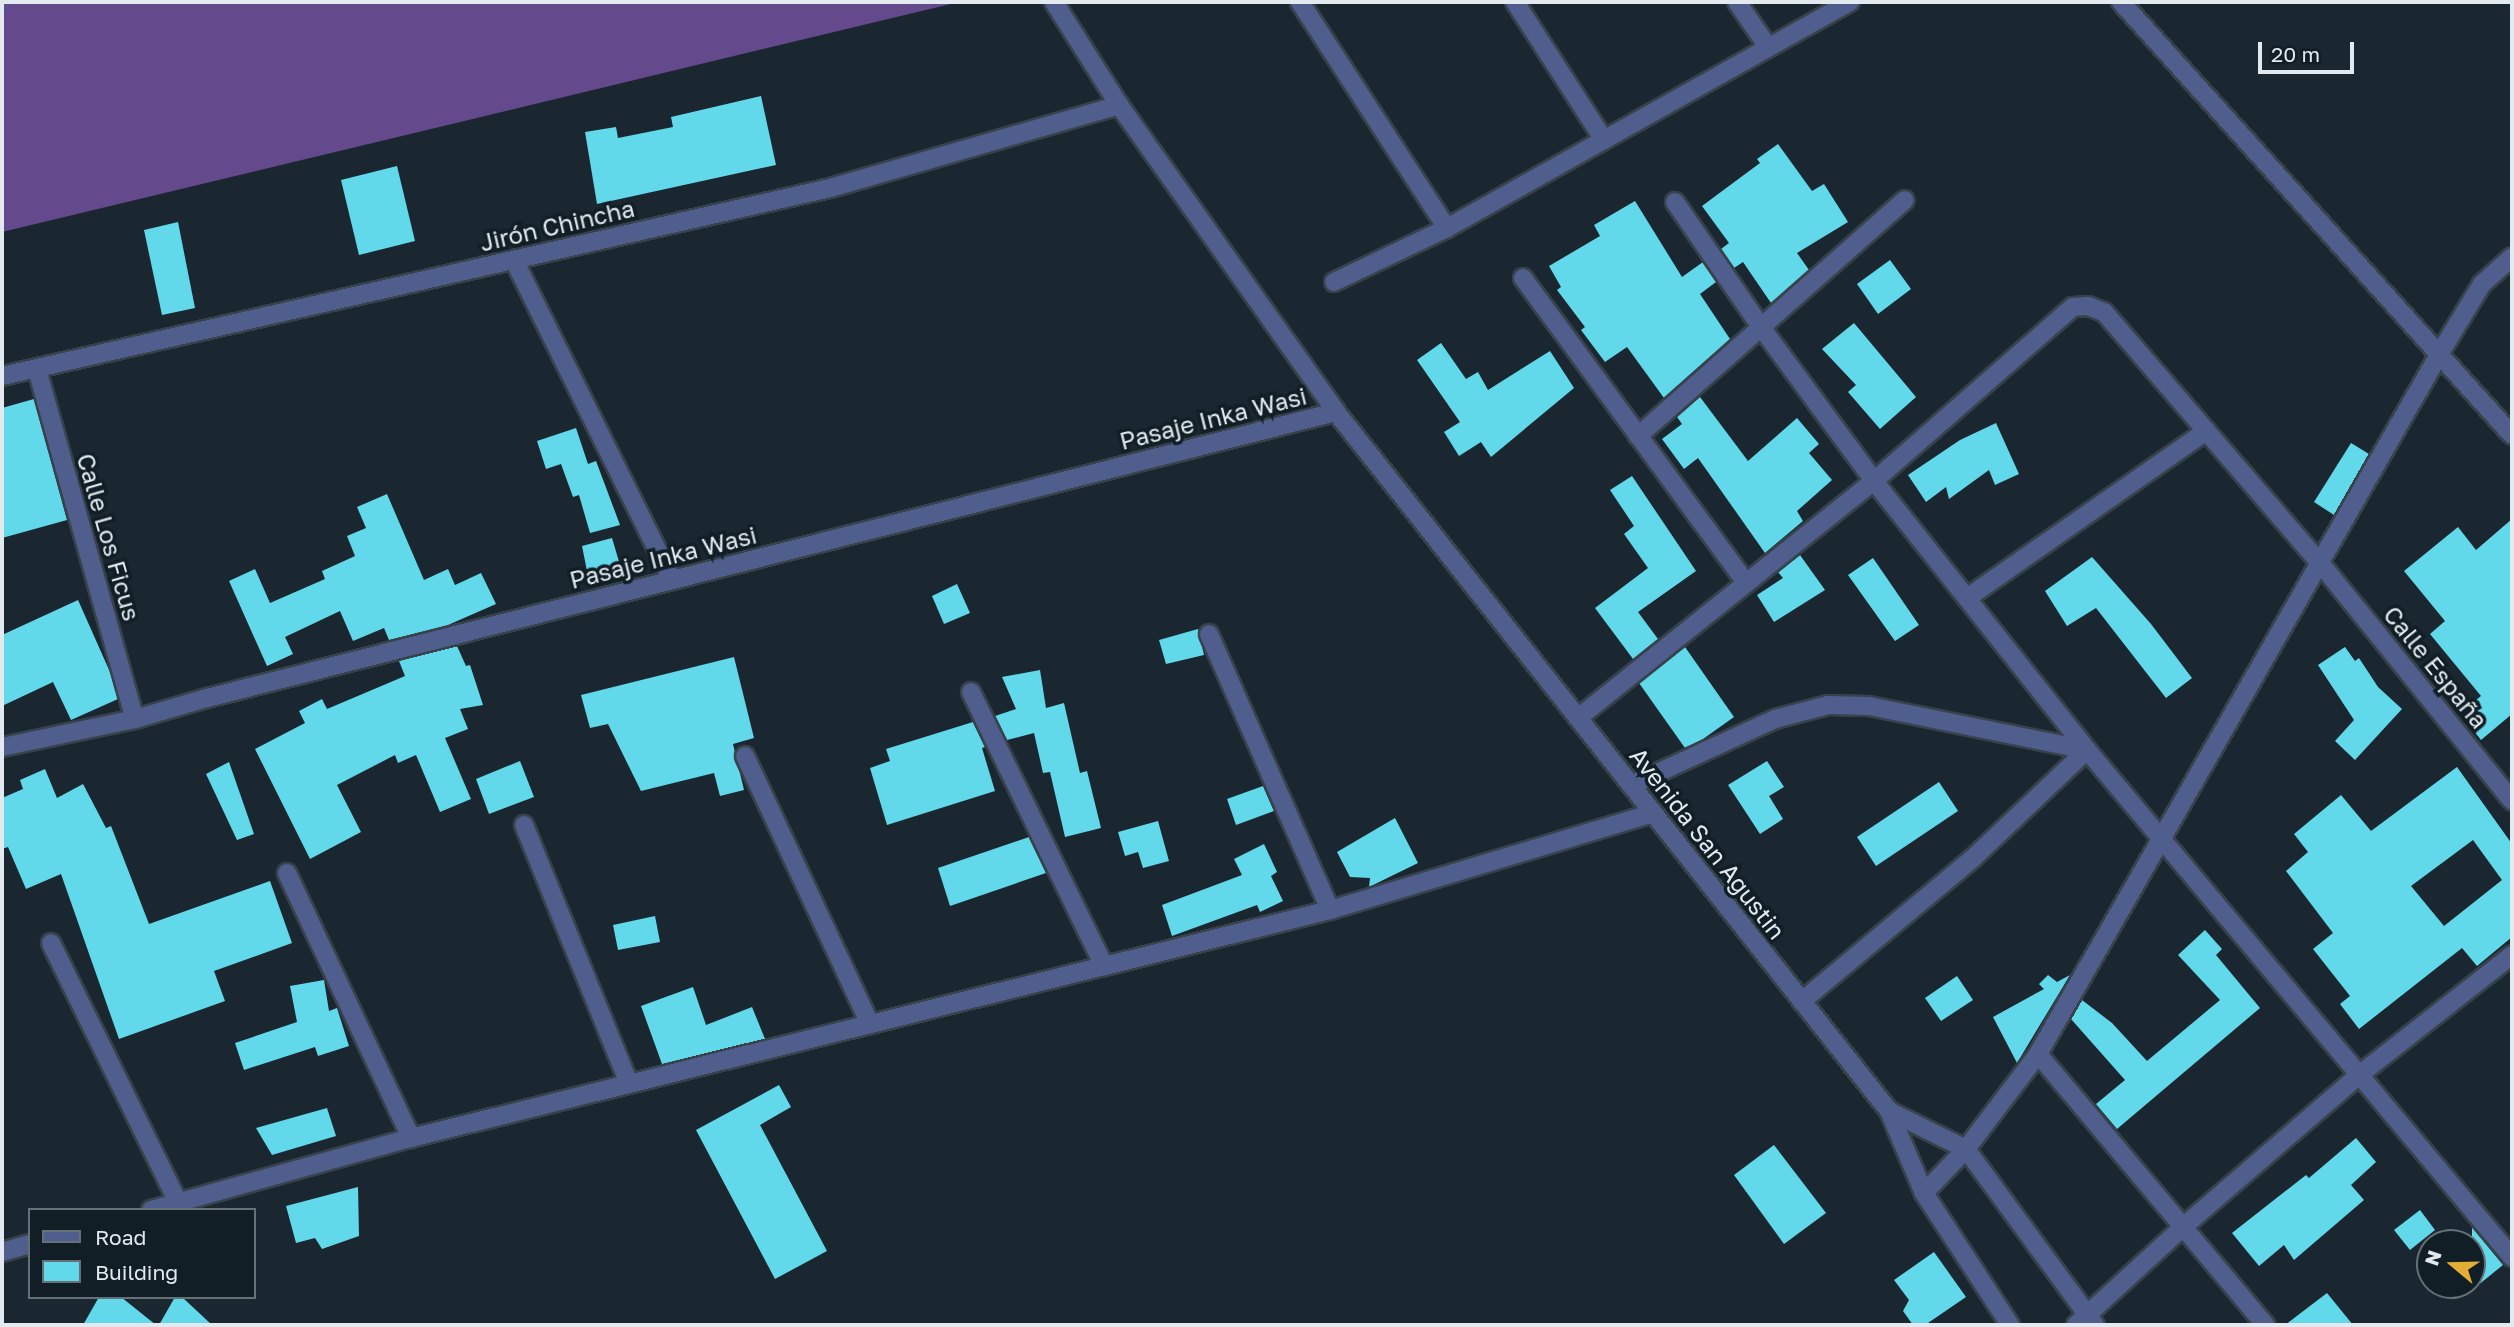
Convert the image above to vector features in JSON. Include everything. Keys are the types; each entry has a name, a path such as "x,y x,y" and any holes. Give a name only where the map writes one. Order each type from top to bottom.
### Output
{"street":[{"name":"Avenida San Agustin","path":"1054,2 1119,105 1336,412 1889,1111 1924,1193 2010,1325"},
{"path":"1300,2 1447,228"},
{"path":"1515,2 1604,140"},
{"path":"1738,2 1768,47"},
{"path":"1334,282 1447,228 1850,2"},
{"path":"2121,2 2512,435"},
{"name":"Jirón Chincha","path":"2,376 830,188 1119,105"},
{"path":"1638,436 1905,200"},
{"path":"1675,202 1761,327 1874,481 2087,750 2512,1256"},
{"path":"1924,1193 1966,1149 2038,1054 2440,353 2482,284 2512,257"},
{"path":"514,260 673,580"},
{"path":"1523,278 1746,583"},
{"name":"Calle España","path":"1874,481 2073,307 2088,306 2104,312 2321,564 2512,801"},
{"name":"Calle Los Ficus","path":"37,369 135,719"},
{"name":"Pasaje Inka Wasi","path":"2,747 135,719 206,698 1336,412"},
{"path":"1967,598 2206,431"},
{"path":"1578,718 1874,481"},
{"path":"1209,634 1330,910"},
{"path":"971,692 1104,966"},
{"path":"1631,785 1775,719 1828,705 1869,706 2087,750"},
{"path":"1801,1001 1972,859 2087,750"},
{"path":"745,756 870,1024"},
{"path":"158,1208 411,1138 1330,910 1653,813"},
{"path":"524,825 629,1084"},
{"path":"287,873 411,1138"},
{"path":"51,943 178,1202"},
{"path":"1889,1111 1966,1149 2086,1322 2183,1227 2359,1075 2512,955"},
{"path":"2038,1054 2264,1325"},
{"path":"2,1252 28,1245"}],"shaded area":[{"path":"2,2 959,2 2,232"}],"building":[{"path":"761,96 776,165 597,204 585,132 616,127 618,138 673,127 671,117"},
{"path":"1778,144 1812,191 1824,184 1848,222 1797,253 1809,270 1771,303 1743,262 1734,268 1721,249 1729,243 1702,206 1760,163 1757,159"},
{"path":"397,166 415,241 359,255 341,180"},
{"path":"1635,201 1682,277 1703,262 1716,282 1700,294 1730,339 1664,398 1627,347 1605,362 1581,330 1585,327 1557,290 1561,287 1549,266 1600,236 1594,225"},
{"path":"178,222 195,308 162,315 144,230"},
{"path":"1890,260 1911,289 1878,314 1857,284"},
{"path":"1854,323 1916,397 1880,429 1848,392 1856,385 1822,349"},
{"path":"1441,343 1466,379 1478,372 1488,390 1550,351 1574,388 1491,457 1481,442 1459,456 1444,432 1460,422 1417,360"},
{"path":"1700,397 1748,461 1797,418 1819,444 1809,453 1832,480 1797,511 1803,521 1765,553 1698,458 1684,469 1662,439 1682,424 1677,417"},
{"path":"34,399 67,520 2,538 2,408"},
{"path":"1996,423 2019,474 1995,485 1989,470 1949,499 1946,487 1926,502 1908,475 1960,440"},
{"path":"576,428 588,464 596,461 620,525 590,533 579,495 573,497 561,464 546,469 537,441"},
{"path":"2351,443 2369,454 2334,515 2314,502"},
{"path":"1632,476 1696,571 1638,612 1658,639 1633,659 1595,608 1648,568 1624,534 1634,526 1610,490"},
{"path":"387,494 424,580 448,569 455,585 481,573 496,604 448,625 389,640 384,628 353,641 340,611 285,637 293,654 267,666 229,581 255,569 270,603 325,579 322,571 355,556 347,536 366,528 357,507"},
{"path":"2512,519 2512,714 2481,740 2460,713 2481,696 2430,634 2445,621 2404,571 2458,527 2476,550"},
{"path":"612,538 620,565 587,571 582,546"},
{"path":"1800,555 1825,590 1774,622 1757,595 1783,578 1778,572"},
{"path":"2092,557 2151,624 2192,678 2166,698 2096,608 2067,626 2045,591"},
{"path":"1873,558 1919,625 1895,641 1848,575"},
{"path":"957,584 970,613 944,624 932,596"},
{"path":"78,600 110,672 118,699 71,720 53,682 2,706 2,635"},
{"path":"1198,629 1204,655 1166,664 1159,640"},
{"path":"457,646 466,666 470,665 483,705 460,709 468,729 445,738 471,799 440,812 416,755 398,763 395,755 337,785 361,832 310,859 255,749 305,723 299,711 322,699 327,709 405,676 399,661"},
{"path":"1685,647 1734,717 1685,748 1639,683"},
{"path":"2345,647 2355,661 2359,658 2378,687 2402,709 2355,760 2335,741 2354,720 2318,665"},
{"path":"734,657 754,738 733,744 744,790 720,796 714,773 641,791 608,724 590,728 581,695"},
{"path":"1040,670 1046,708 1064,703 1080,773 1087,771 1101,828 1065,837 1050,772 1043,773 1034,733 1007,740 995,716 1016,709 1002,677"},
{"path":"973,722 985,747 982,748 995,791 887,825 870,768 890,761 886,749"},
{"path":"520,761 534,797 489,814 476,779"},
{"path":"1767,761 1784,787 1769,796 1783,819 1760,834 1728,785"},
{"path":"229,762 254,834 237,840 206,774"},
{"path":"2457,767 2512,844 2512,937 2477,966 2462,948 2359,1029 2340,1004 2350,996 2313,949 2333,933 2286,871 2308,852 2294,834 2341,795 2371,831","holes":["2473,840 2502,880 2444,926 2411,886"]},
{"path":"45,769 57,798 83,784 106,828 111,826 149,924 270,881 292,943 214,971 225,1001 119,1039 61,874 26,889 8,847 2,849 2,798 23,789 20,780"},
{"path":"1939,782 1958,811 1876,866 1857,837"},
{"path":"1263,786 1274,811 1236,825 1227,799"},
{"path":"1395,818 1418,863 1369,887 1370,878 1350,877 1337,852"},
{"path":"1158,821 1169,861 1143,868 1138,852 1125,856 1118,832"},
{"path":"1029,837 1046,873 950,906 938,868"},
{"path":"1264,844 1277,872 1271,876 1283,901 1260,912 1257,905 1172,936 1162,905 1242,875 1234,859"},
{"path":"655,916 660,942 618,950 613,925"},
{"path":"2205,930 2222,949 2216,955 2260,1008 2117,1129 2096,1104 2125,1080 2071,1019 2082,1000 2112,1023 2147,1061 2220,1000 2178,955"},
{"path":"2048,975 2057,982 2070,975 2017,1063 1993,1017 2044,989 2039,984"},
{"path":"1957,976 1973,1000 1941,1021 1925,998"},
{"path":"324,980 329,1011 337,1008 349,1046 318,1056 315,1047 244,1070 235,1043 297,1022 290,986"},
{"path":"693,987 706,1025 752,1007 765,1039 662,1064 641,1006"},
{"path":"779,1085 791,1107 760,1125 827,1251 775,1279 696,1130"},
{"path":"327,1108 336,1136 272,1155 256,1128"},
{"path":"2356,1138 2376,1162 2351,1185 2364,1200 2294,1260 2284,1245 2259,1266 2232,1233 2306,1175 2309,1178"},
{"path":"1774,1145 1826,1213 1784,1244 1734,1175"},
{"path":"358,1187 359,1236 322,1249 315,1238 296,1243 286,1206"},
{"path":"2420,1210 2434,1229 2416,1229 2416,1245 2410,1250 2394,1230"},
{"path":"2486,1244 2503,1265 2486,1279"},
{"path":"1934,1252 1966,1297 1925,1325 1913,1325 1903,1311 1909,1300 1894,1280"},
{"path":"2327,1293 2353,1325 2285,1325"},
{"path":"98,1299 124,1299 156,1325 83,1325"},
{"path":"174,1299 184,1299 212,1325 159,1325"}]}
